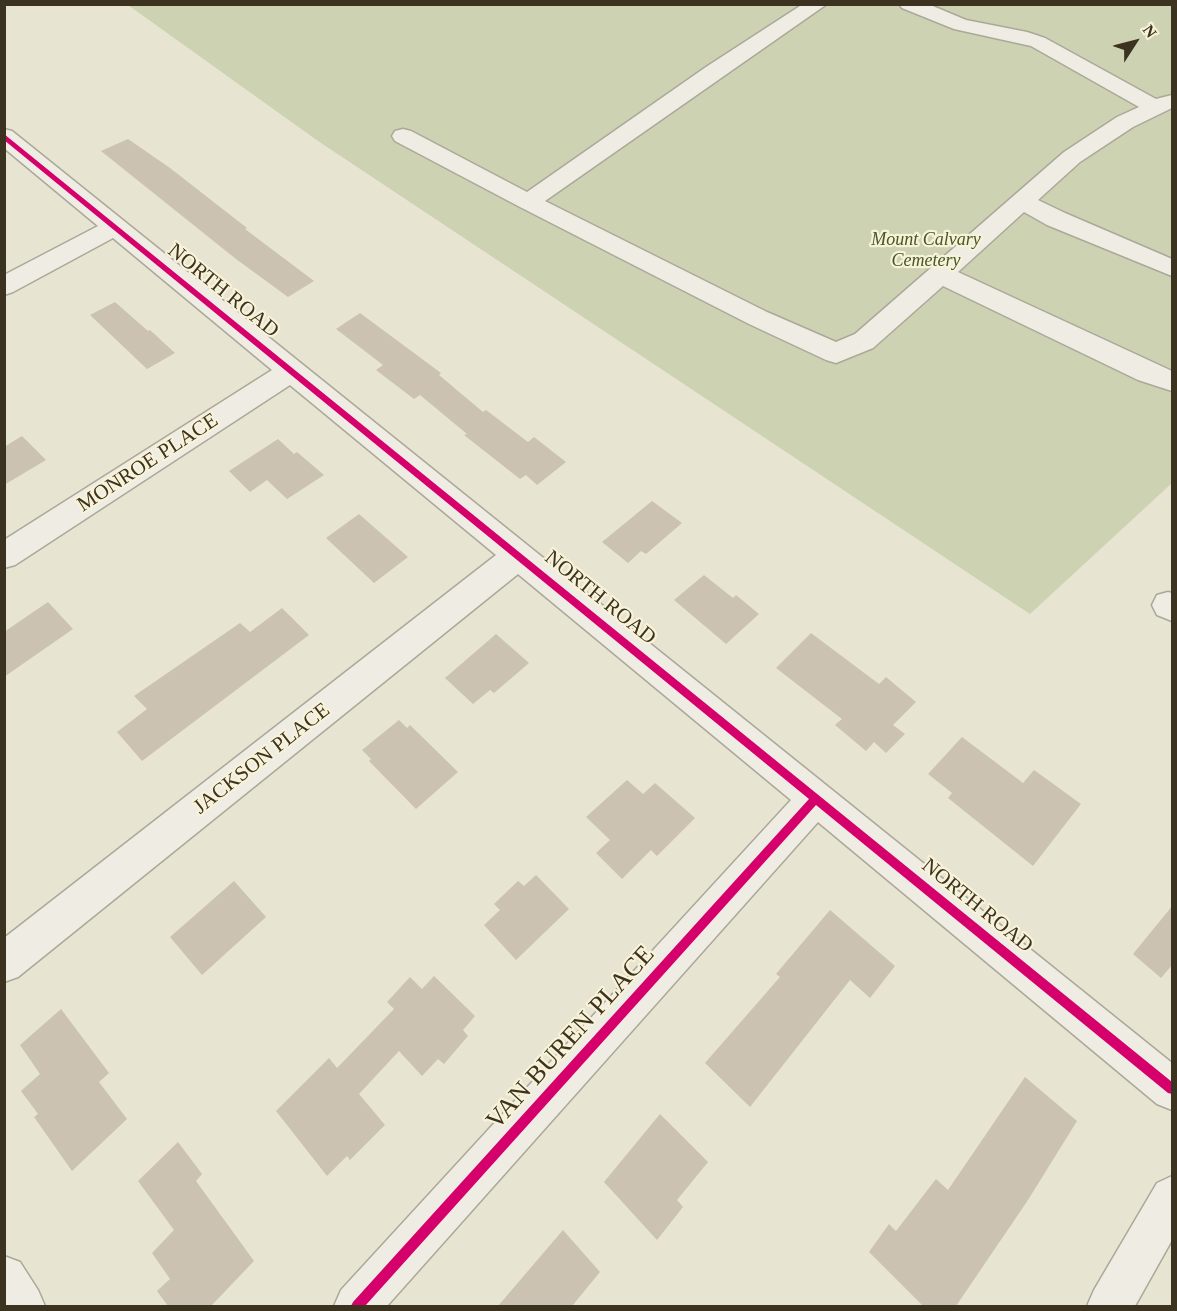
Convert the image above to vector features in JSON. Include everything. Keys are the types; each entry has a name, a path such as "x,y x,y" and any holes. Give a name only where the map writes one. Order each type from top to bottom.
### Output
{"street":[{"path":"528,202 714,72 817,4"},
{"path":"909,4 962,25 1020,36 1038,42 1164,104"},
{"path":"403,136 758,318 836,352 864,341 1072,157 1125,122 1164,104"},
{"name":"NORTH ROAD","path":"4,136 1173,1089"},
{"path":"1022,201 1056,219 1173,268"},
{"path":"4,286 115,227"},
{"path":"940,274 1148,373 1173,381"},
{"name":"MONROE PLACE","path":"4,556 292,370"},
{"name":"JACKSON PLACE","path":"4,963 519,555"},
{"name":"VAN BUREN PLACE","path":"357,1306 816,798"},
{"path":"1110,1306 1173,1198"},
{"path":"4,1278 22,1306"}],"green space":[{"name":"Mount Calvary Cemetery","path":"128,5 1172,5 1172,483 1030,614 318,141"}],"building":[{"path":"128,139 170,168 314,281 288,297 236,259 101,151"},
{"path":"115,302 175,353 147,369 90,315"},
{"path":"360,313 441,373 439,375 483,412 486,410 528,442 534,437 566,462 537,485 526,475 520,479 464,435 467,434 420,395 414,399 376,370 383,365 336,329"},
{"path":"22,436 46,460 4,485 4,447"},
{"path":"278,439 294,454 297,452 324,475 287,499 267,480 250,492 229,471"},
{"path":"652,501 682,523 646,554 641,551 628,563 602,542"},
{"path":"359,514 408,557 374,583 326,538"},
{"path":"704,575 733,598 736,595 759,614 726,644 674,600"},
{"path":"48,602 73,629 4,677 4,632"},
{"path":"282,608 309,635 142,761 117,732 147,709 134,696 240,623 250,632"},
{"path":"811,633 879,684 886,677 916,702 893,725 905,734 886,753 874,742 866,751 835,725 842,719 776,668"},
{"path":"496,634 529,663 494,693 490,690 473,704 445,678"},
{"path":"399,720 407,728 410,725 458,772 416,809 369,761 371,759 362,750"},
{"path":"962,737 1023,783 1034,770 1081,804 1033,866 948,798 952,793 928,774"},
{"path":"627,780 643,794 655,783 695,818 657,856 651,850 622,879 596,853 610,840 586,817"},
{"path":"536,875 569,909 516,960 484,925 500,910 494,904 518,881 524,886"},
{"path":"234,881 266,917 202,975 170,937"},
{"path":"1173,905 1173,964 1161,978 1133,954"},
{"path":"830,910 895,966 870,998 850,980 750,1107 705,1063 780,977 776,974"},
{"path":"434,976 475,1016 463,1030 468,1036 444,1064 438,1059 422,1076 399,1051 359,1094 385,1125 350,1160 347,1156 327,1176 276,1111 329,1058 337,1068 394,1009 387,1002 410,977 422,989"},
{"path":"61,1009 109,1073 99,1082 127,1119 72,1171 34,1117 38,1114 21,1091 40,1074 20,1045"},
{"path":"1025,1077 1077,1121 1028,1200 956,1306 923,1306 869,1252 889,1224 896,1231 936,1179 948,1190"},
{"path":"660,1114 708,1162 677,1200 683,1207 657,1240 604,1182"},
{"path":"178,1142 202,1174 196,1181 254,1261 211,1306 168,1306 157,1291 170,1279 152,1253 174,1230 138,1181"},
{"path":"563,1230 600,1272 572,1306 498,1306"}],"cycle path":[{"path":"4,136 1172,1089"},
{"path":"357,1306 816,798"}]}
